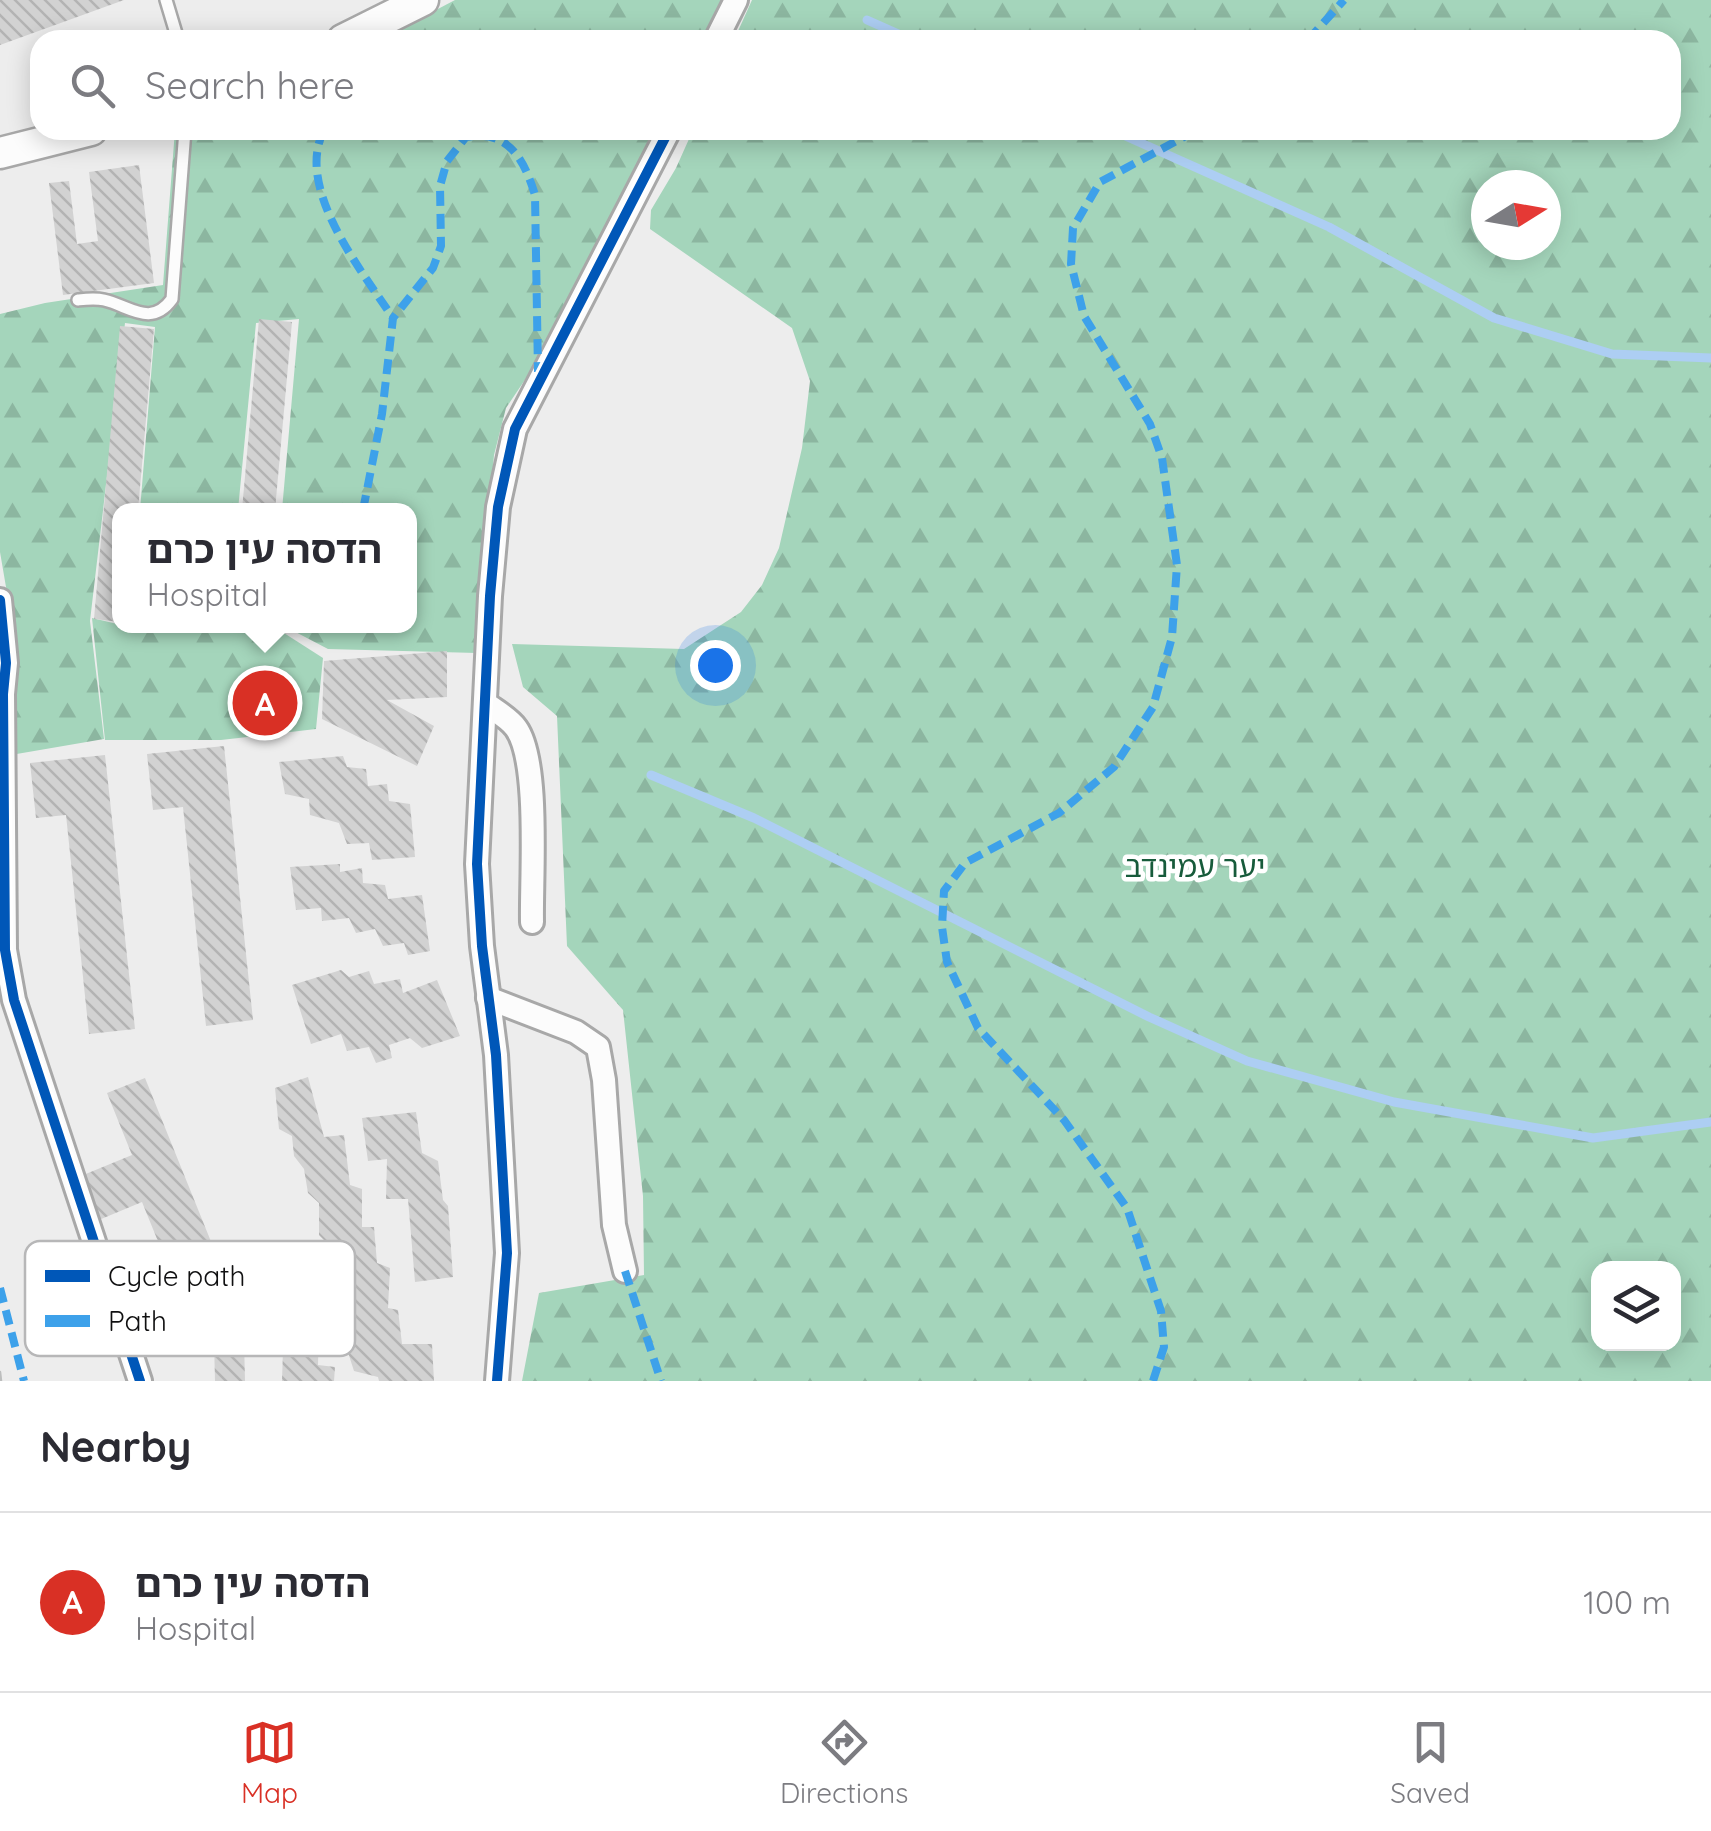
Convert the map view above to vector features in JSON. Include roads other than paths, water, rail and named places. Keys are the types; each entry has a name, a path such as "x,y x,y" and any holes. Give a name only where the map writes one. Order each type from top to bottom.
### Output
{"street":[{"path":"363,30 423,0"},
{"path":"721,30 736,0"},
{"path":"0,153 51,140"},
{"path":"498,1381 507,1253 496,1056 477,864 498,507 515,429 664,140"},
{"path":"0,600 6,663 2,694 5,950 14,1000 94,1241"},
{"path":"485,703 515,726 524,745 530,776 532,922"},
{"path":"488,998 576,1032 598,1046 614,1225 625,1271"},
{"path":"132,1356 140,1381"}],"lane":[{"path":"166,0 175,30"},
{"path":"78,300 106,300 148,315 160,312 172,299 184,140"}],"waterway":[{"path":"867,20 890,30"},
{"path":"1134,140 1329,227 1494,318 1612,354 1711,358"},
{"path":"651,775 754,818 1149,1017 1247,1061 1394,1102 1593,1138 1711,1122"}],"tram line":[{"path":"0,1372 1,1381"}],"place":[{"name":"הדסה עין כרם","path":"265,703"}],"park label":[{"name":"יער עמינדב","path":"1195,866"}]}
